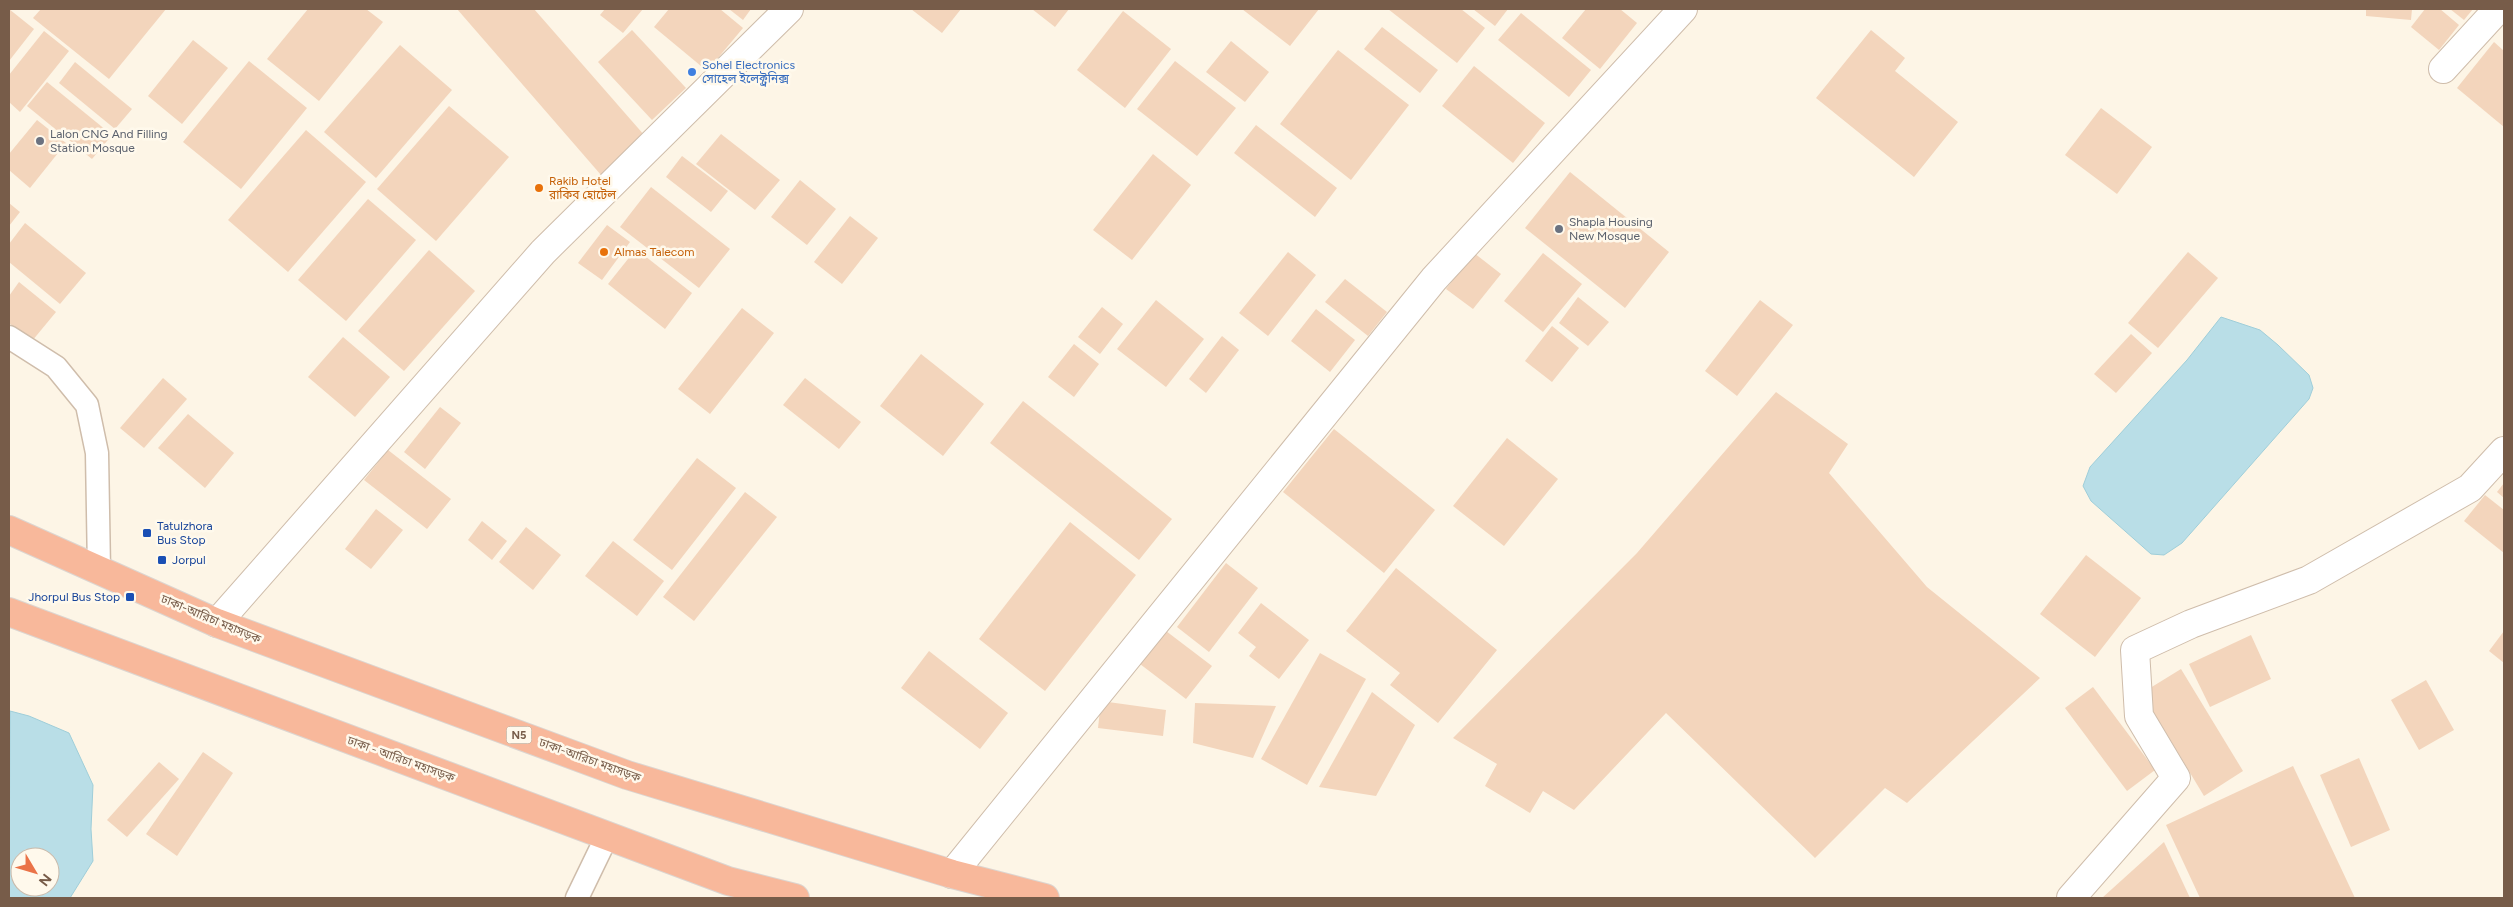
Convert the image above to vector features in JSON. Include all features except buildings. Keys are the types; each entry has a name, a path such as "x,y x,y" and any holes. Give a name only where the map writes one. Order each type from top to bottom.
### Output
{"highway":[{"name":"ঢাকা-আরিচা মহাসড়ক","path":"9,530 217,624 627,775 952,874 1045,898"},
{"name":"ঢাকা - আরিচা মহাসড়ক","path":"9,612 728,881 795,898"}],"street":[{"path":"217,624 543,252 789,9"},
{"path":"952,874 1434,279 1683,9"},
{"path":"2443,69 2498,9"},
{"path":"2071,898 2176,778 2139,716 2134,650 2191,624 2309,580 2470,488 2504,450"}],"lane":[{"path":"9,337 56,367 87,405 97,453 99,570"},
{"path":"577,898 607,836"}],"water":[{"path":"2221,317 2260,330 2309,375 2313,388 2309,399 2182,543 2164,555 2151,554 2091,501 2083,486 2090,467 2187,360"},
{"path":"10,711 29,716 69,733 93,785 91,829 93,861 70,898 9,898"}],"place":[{"name":"Sohel Electronics সোহেল ইলেক্ট্রনিক্স","path":"692,72"},
{"name":"Lalon CNG And Filling Station Mosque","path":"40,141"},
{"name":"Rakib Hotel রাকিব হোটেল","path":"539,188"},
{"name":"Shapla Housing New Mosque","path":"1559,229"},
{"name":"Almas Talecom","path":"604,252"},
{"name":"Tatulzhora Bus Stop","path":"147,533"},
{"name":"Jorpul","path":"162,560"},
{"name":"Jhorpul Bus Stop","path":"130,597"}]}
